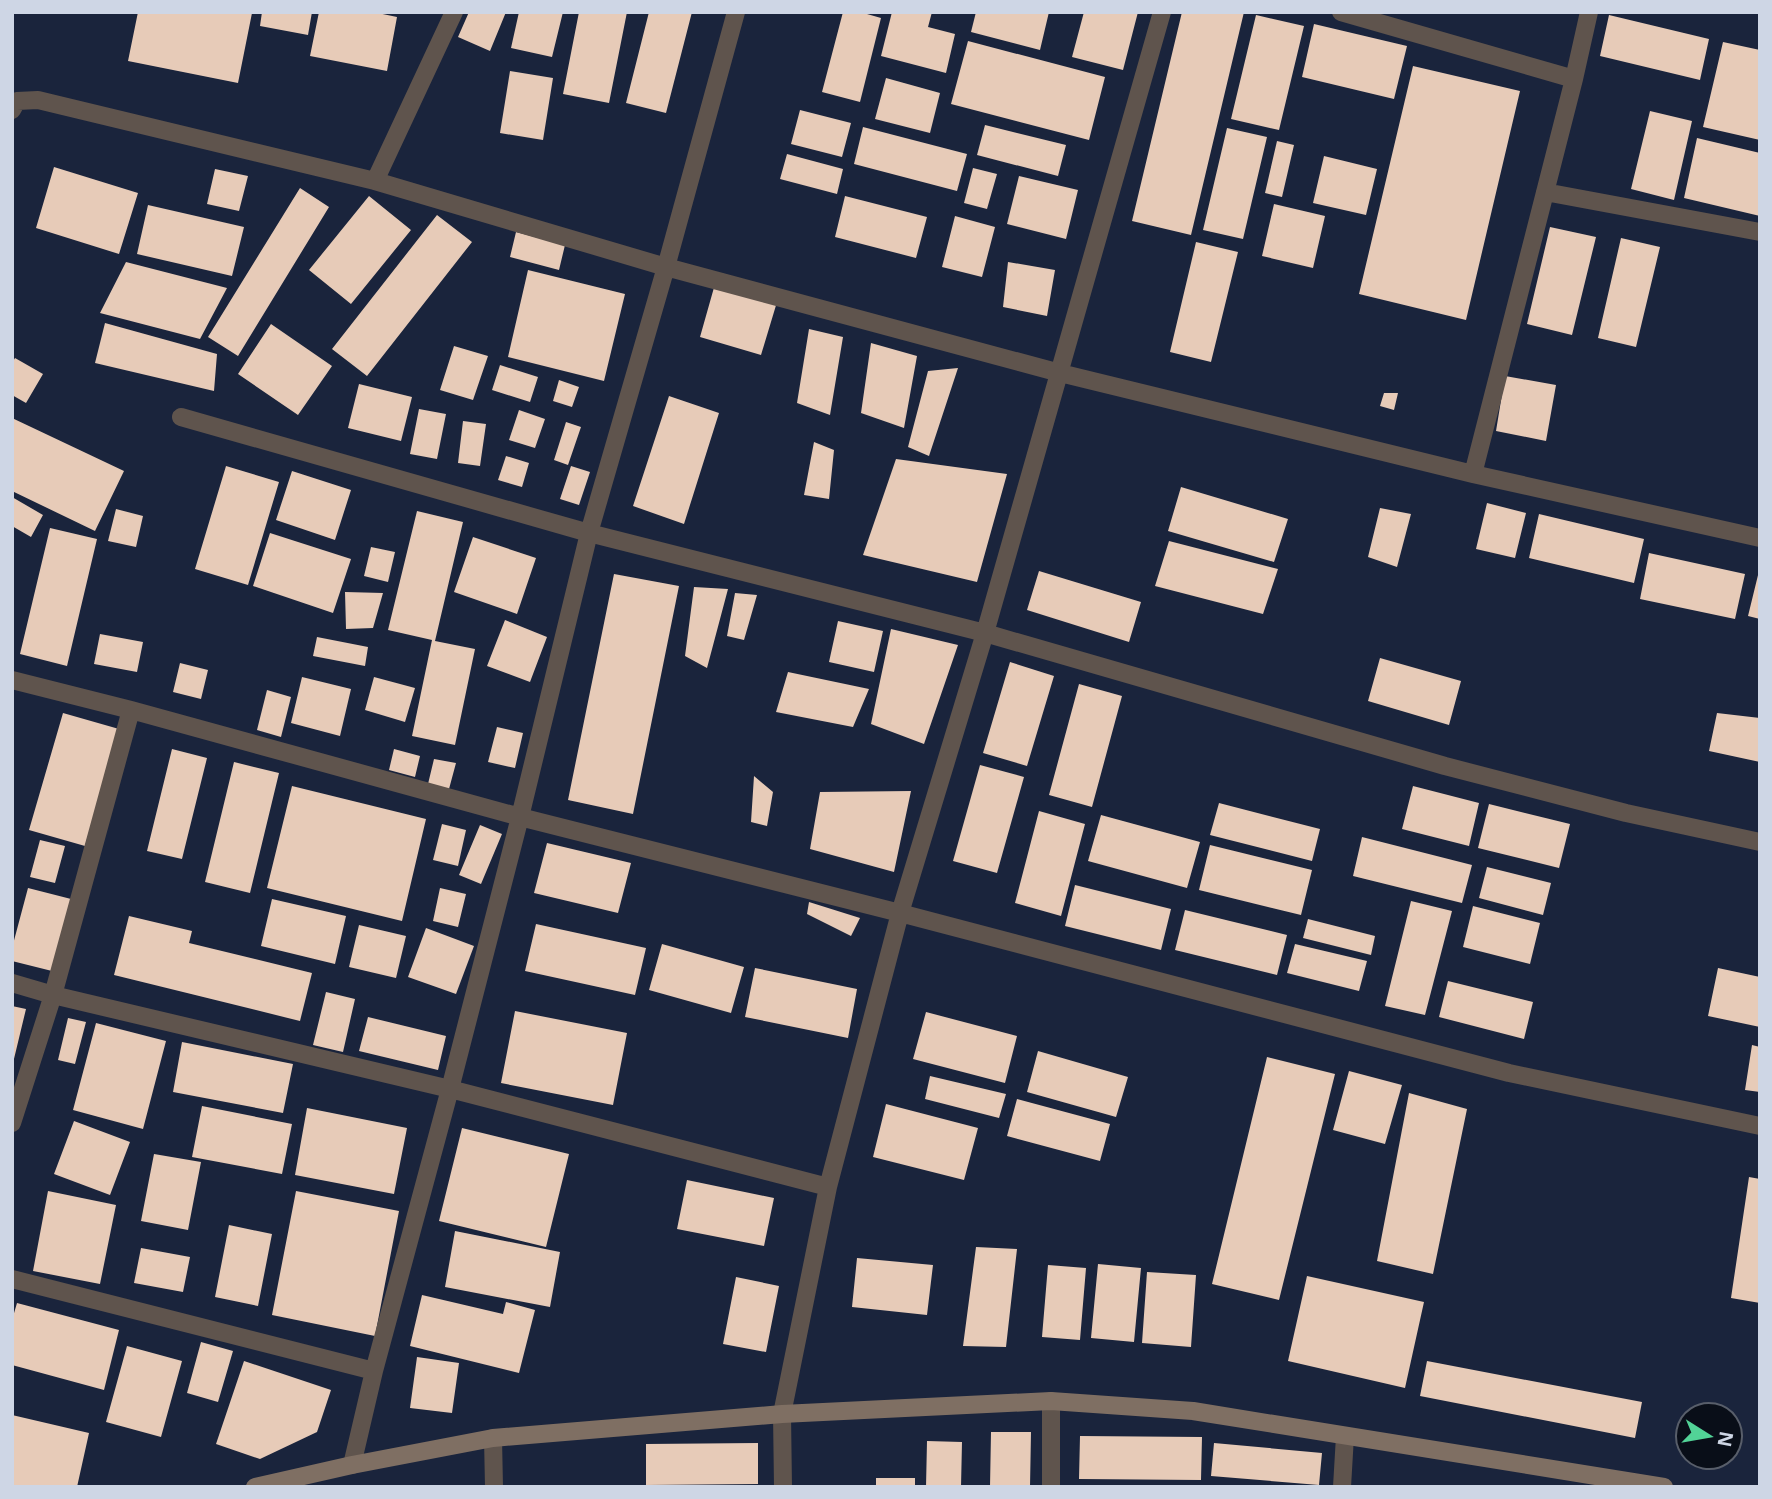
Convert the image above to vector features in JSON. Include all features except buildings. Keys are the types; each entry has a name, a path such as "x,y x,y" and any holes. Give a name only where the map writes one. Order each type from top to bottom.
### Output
{"street":[{"path":"375,181 454,12"},
{"path":"352,1465 374,1371 520,817 589,533 666,268 736,12"},
{"path":"783,1487 782,1414 828,1186 900,913 985,633 1162,12"},
{"path":"1341,12 1574,79"},
{"path":"1473,474 1589,12"},
{"path":"12,110 17,101 38,100 375,181 666,268 1060,373 1473,474 1760,538"},
{"path":"1545,192 1760,232"},
{"path":"181,417 589,533 985,633 1444,766 1626,813 1760,842"},
{"path":"12,680 520,817 900,913 1509,1073 1760,1126"},
{"path":"12,1123 52,995 131,710"},
{"path":"12,983 52,995 450,1089 828,1186"},
{"path":"12,1279 374,1371"},
{"path":"1051,1401 1051,1487"},
{"path":"255,1487 493,1438 782,1414 1051,1401 1193,1411 1664,1487"},
{"path":"1342,1487 1345,1436"},
{"path":"493,1438 494,1487"}]}
